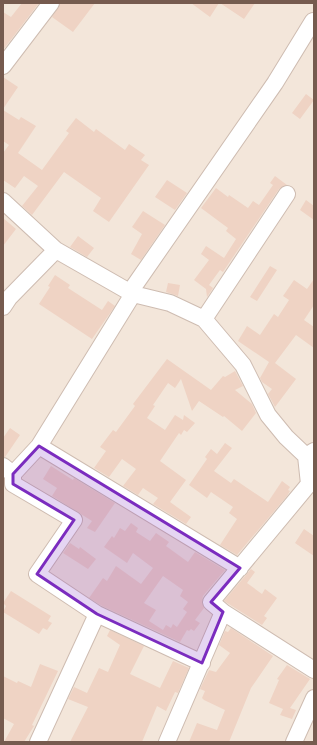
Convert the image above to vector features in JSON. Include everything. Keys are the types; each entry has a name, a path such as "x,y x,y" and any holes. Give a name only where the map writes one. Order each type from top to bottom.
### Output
{"street":[{"path":"3,66 51,3"},
{"path":"202,663 97,614 37,574 74,520 13,484 8,470 39,446 131,293 275,83 313,21"},
{"path":"204,319 287,194"},
{"path":"3,201 56,250 131,293 170,303 204,319 243,365 268,415 286,437 310,454 309,484 211,602 223,612 314,670"},
{"path":"3,307 9,298 56,250"},
{"path":"39,446 240,568"},
{"path":"167,742 223,612"},
{"path":"38,742 97,614"},
{"path":"294,742 314,698"}],"highlighted area":[{"path":"39,446 240,568 211,602 223,612 202,663 97,614 37,574 74,520 13,484 13,474"}],"shaded area":[{"path":"3,3 314,3 314,742 3,742"}],"building":[{"path":"22,3 39,3 3,50 3,12 11,17"},
{"path":"60,3 95,3 73,32 52,17"},
{"path":"191,3 219,3 210,17"},
{"path":"220,3 255,3 244,19"},
{"path":"3,77 18,87 3,109"},
{"path":"306,94 314,100 300,119 292,113"},
{"path":"3,110 19,120 21,117 36,126 18,153 42,170 69,133 66,131 76,118 94,132 96,129 125,150 129,144 145,155 141,160 149,165 109,222 93,211 101,198 64,172 32,215 22,206 38,186 24,176 15,188 3,180 3,153 9,145 3,141"},
{"path":"275,176 287,185 279,189 223,272 220,270 209,285 213,288 207,297 206,289 194,280 209,260 201,254 206,246 224,258 236,239 226,231 228,228 201,208 216,188 228,197 229,195 248,208 253,201 259,205 273,185 270,183"},
{"path":"167,180 187,193 175,210 155,197"},
{"path":"306,200 314,206 314,220 300,210"},
{"path":"143,211 165,225 141,260 131,254 142,234 132,227"},
{"path":"3,218 16,229 3,246"},
{"path":"78,236 94,248 87,257 70,247"},
{"path":"270,266 277,270 257,301 250,297"},
{"path":"55,275 70,285 68,288 102,310 108,301 115,306 92,339 39,304 50,287 48,286"},
{"path":"314,279 314,305 304,320 314,327 314,348 296,335 275,363 296,379 275,407 268,394 272,389 262,382 260,378 269,362 238,341 247,326 260,335 274,314 278,317 289,300 283,296 294,280 307,289"},
{"path":"168,283 180,285 178,296 166,292"},
{"path":"167,359 211,390 223,376 225,377 235,371 243,386 235,390 252,404 256,413 242,431 224,416 223,417 199,401 192,411 181,379 175,388 168,383 153,405 155,406 147,418 165,430 175,415 183,420 184,415 195,423 187,432 184,430 181,435 179,433 160,461 186,480 170,502 191,517 186,524 153,504 158,498 143,488 138,495 123,486 136,469 122,459 109,477 94,468 106,451 100,447 113,430 116,432 135,406 133,404"},
{"path":"10,428 20,435 5,457 3,457 3,438"},
{"path":"225,443 232,448 214,471 231,483 234,479 268,502 282,481 290,487 288,490 290,491 287,496 237,555 220,545 237,519 229,513 233,507 211,492 207,498 189,485 207,459 205,457 211,449 217,454"},
{"path":"51,466 115,503 95,532 87,528 92,521 52,496 57,488 43,479"},
{"path":"131,523 138,528 136,532 150,541 156,533 169,542 166,546 188,562 195,552 225,570 203,596 202,601 204,608 195,620 200,623 194,631 191,629 189,631 187,630 180,642 102,606 89,598 103,578 107,581 116,566 141,584 153,568 133,553 127,563 104,547 112,536 114,538 120,528 125,531","holes":["163,576 183,590 180,596 188,602 183,609 187,612 177,627 173,624 171,628 166,625 163,630 149,621 156,610 144,603"]},
{"path":"304,529 314,536 314,556 295,543"},
{"path":"70,543 79,549 80,547 96,559 88,569 63,553"},
{"path":"251,569 255,572 247,583 262,594 265,589 277,598 264,616 267,618 262,625 224,601"},
{"path":"11,591 51,616 48,621 52,623 47,630 43,628 39,634 3,612 6,606 3,603"},
{"path":"231,628 273,656 251,688 229,742 189,742 197,723 217,730 225,710 204,700 202,698 205,691 200,689 209,670 216,672 230,653 219,645 225,631 228,632"},
{"path":"110,630 144,646 130,674 160,688 173,661 189,668 178,693 175,692 166,711 157,706 142,742 70,742 88,707 68,699 74,687 87,693 99,668 108,672 120,645 107,636"},
{"path":"40,664 58,671 32,725 34,726 24,742 4,742 14,724 3,718 3,676 17,683 18,681 31,687"},
{"path":"287,665 310,679 290,708 296,710 292,719 280,715 283,709 269,703 279,680 277,679"}]}
